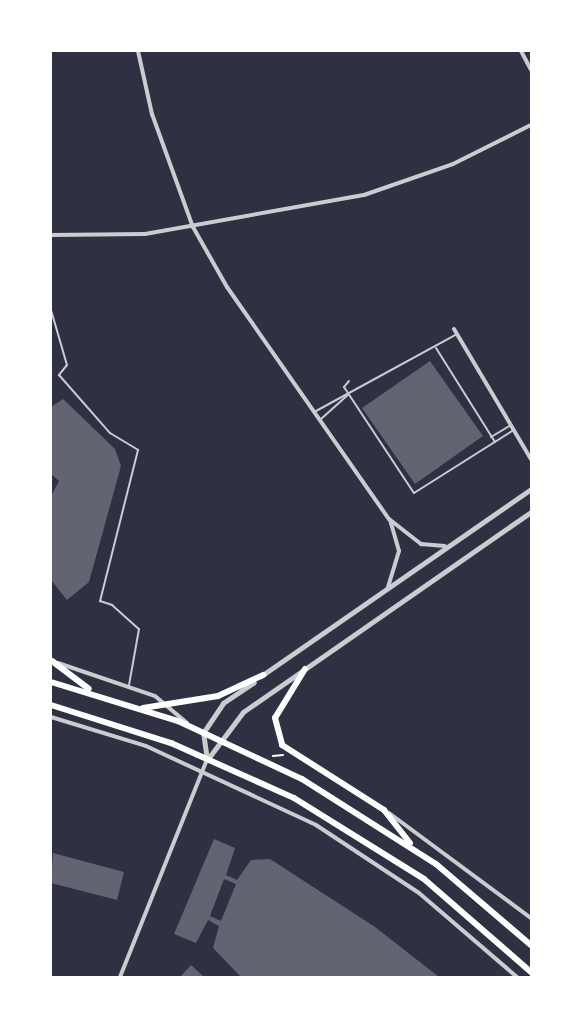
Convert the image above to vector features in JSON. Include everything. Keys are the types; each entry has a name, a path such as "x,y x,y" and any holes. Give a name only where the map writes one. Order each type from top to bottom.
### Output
{"main road":[{"path":"52,661 92,692"},
{"path":"305,669 275,718 282,745 384,810 414,849"},
{"path":"142,708 163,702 218,696 262,675"},
{"path":"51,682 142,708 193,728 302,779 414,849 531,945"},
{"path":"51,705 207,760 294,798 367,840 424,879 531,972"}],"street":[{"path":"138,51 152,114 193,227 227,287 316,411 389,519 399,551 387,588"},
{"path":"521,51 531,70"},
{"path":"52,237 193,227 364,195 453,164 531,125"},
{"path":"454,329 531,459"},
{"path":"207,760 203,733 223,704 531,489"},
{"path":"120,977 207,760 243,712 531,512"},
{"path":"389,519 421,543 449,546"},
{"path":"52,661 129,687 163,702 193,728"},
{"path":"51,717 146,746 202,771 368,857 419,892 517,977"},
{"path":"384,810 531,918"}],"lane":[{"path":"51,310 67,365 59,375 110,433 138,450 100,601 112,605 139,629 129,687"},
{"path":"316,411 457,334"},
{"path":"436,346 495,442"},
{"path":"349,381 344,387 414,494 513,428"},
{"path":"321,419 349,394"},
{"path":"491,437 513,428"}],"building":[{"path":"430,361 483,436 415,484 362,408"},
{"path":"63,399 115,449 121,466 89,582 67,600 51,580 51,496 59,481 51,474 51,407"},
{"path":"214,839 235,848 226,875 237,880 251,860 270,859 375,927 439,977 241,977 213,948 219,926 208,920 196,943 174,934","holes":["224,879 236,884 221,921 210,916"]},
{"path":"53,853 124,872 117,900 51,883"},
{"path":"191,965 204,977 180,977"}]}
